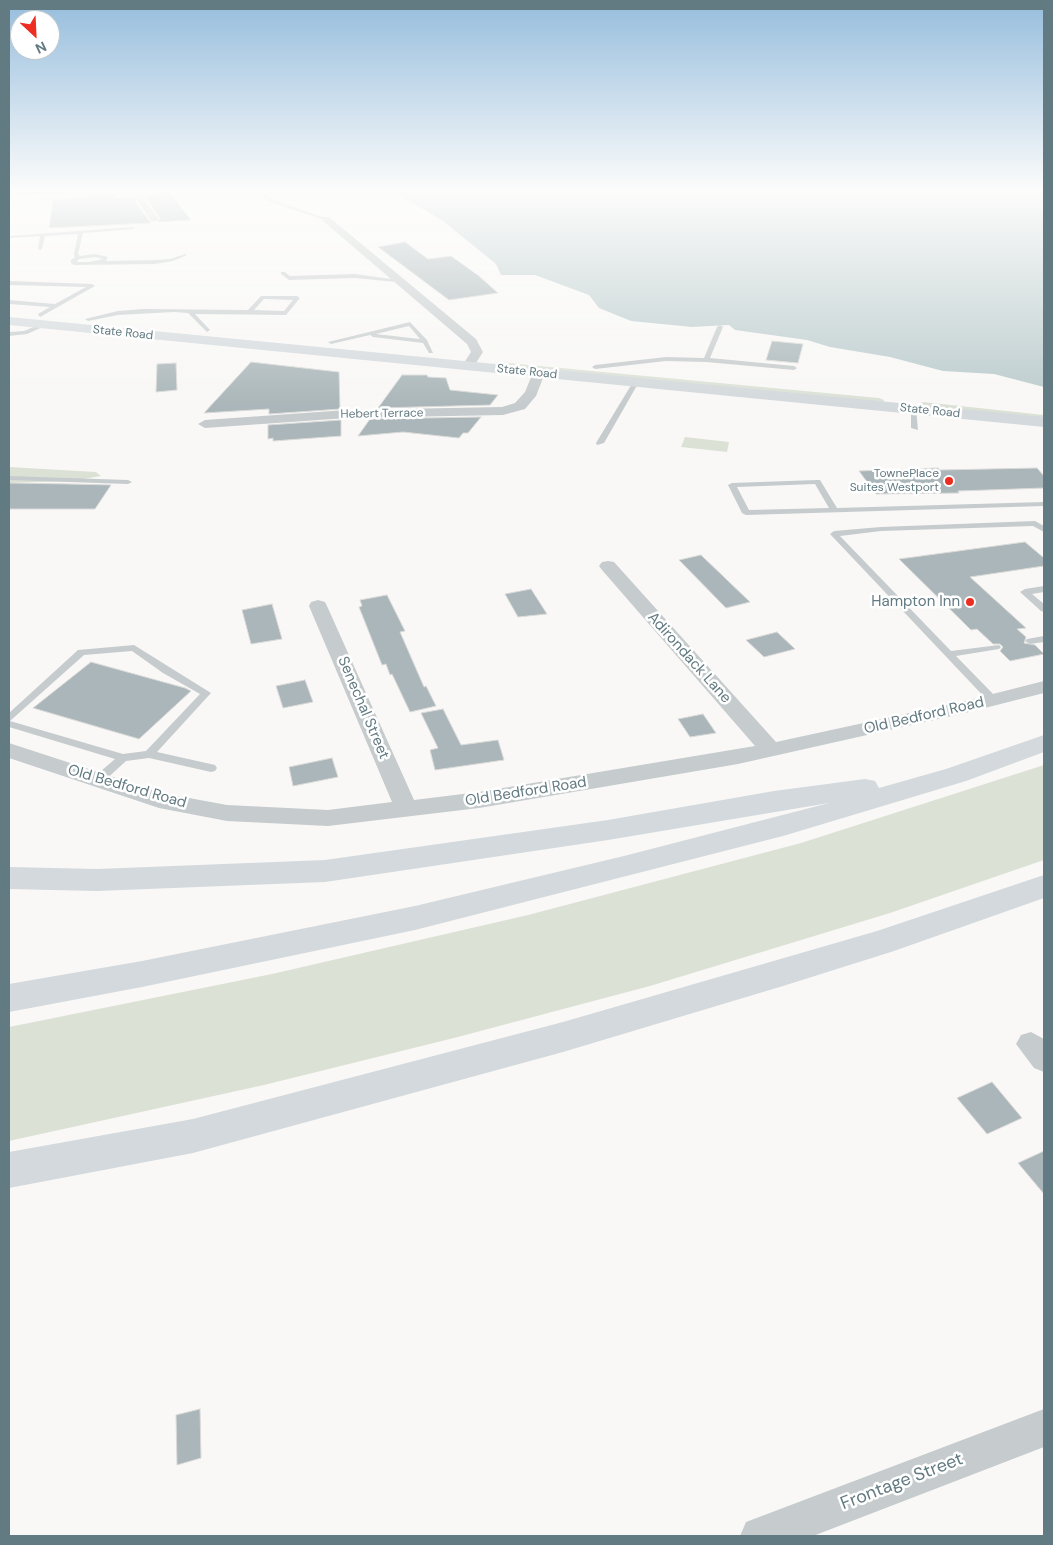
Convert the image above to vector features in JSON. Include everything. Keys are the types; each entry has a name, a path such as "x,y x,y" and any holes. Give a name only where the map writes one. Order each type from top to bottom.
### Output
{"main road":[{"name":"State Road","path":"9,311 42,320 471,361 596,367 1044,422"},
{"name":"State Road","path":"9,321 88,319 331,342 428,346 471,361 539,373 904,405 1044,412"},
{"path":"9,998 142,974 414,918 783,826 956,775 1044,743"},
{"path":"9,878 98,880 325,871 608,830 774,800 956,775"},
{"path":"9,1170 193,1136 528,1047 802,968 1044,886"}],"street":[{"path":"375,262 472,342 477,352 471,361"},
{"name":"Hebert Terrace","path":"205,424 399,412 463,414 503,411 520,406 531,393 539,373"},
{"name":"Adirondack Lane","path":"608,566 770,750"},
{"name":"Senechal Street","path":"318,606 407,810"},
{"name":"Old Bedford Road","path":"9,750 159,800 227,813 280,818 328,818 407,810 606,779 770,750 1044,687"},
{"name":"Frontage Street","path":"760,1536 1044,1428"}],"lane":[{"path":"74,262 127,262"},
{"path":"283,274 289,278 355,276 396,280"},
{"path":"9,282 92,286 56,306 42,320 25,332 9,334"},
{"path":"9,287 81,292"},
{"path":"88,319 118,312 174,310 190,312 286,313 297,298 262,297 250,312"},
{"path":"9,302 56,306"},
{"path":"190,312 207,330"},
{"path":"331,342 410,324 428,346"},
{"path":"706,360 720,327"},
{"path":"363,334 428,346"},
{"path":"596,367 656,360 706,360 794,368"},
{"path":"600,443 636,382"},
{"path":"904,405 915,428"},
{"path":"9,478 128,482"},
{"path":"834,510 817,482 732,485 746,513 1044,504"},
{"path":"993,700 834,534 881,529 1035,522 1044,530"},
{"path":"1044,589 1025,592 1044,609"},
{"path":"1030,641 1044,639"},
{"path":"949,654 996,647"},
{"path":"9,718 81,652 134,648 167,671 206,693 149,754"},
{"path":"9,724 123,758 149,754 212,768"},
{"path":"98,780 123,758"}],"shaded area":[{"path":"494,262 1044,262 1044,387 994,374 943,371 890,357 830,347 807,340 735,330 729,325 692,327 631,321 599,308 589,295 535,275 501,275"},
{"path":"497,362 879,398 884,400 883,404 495,365"},
{"path":"920,403 1044,415 1044,420 923,408 920,407"},
{"path":"685,437 729,442 727,452 681,447"},
{"path":"9,467 96,472 101,476 71,481 9,483"},
{"path":"1044,765 1044,860 890,913 650,986 454,1038 264,1085 9,1141 9,1027 272,974 528,915 801,843"}],"building":[{"path":"398,262 460,262 498,293 449,300"},
{"path":"772,341 803,344 798,363 766,360"},
{"path":"251,362 339,372 340,409 269,414 269,409 204,413"},
{"path":"176,363 177,390 156,392 157,364"},
{"path":"402,375 427,375 428,377 446,378 450,390 498,395 490,405 378,408"},
{"path":"481,417 468,433 463,433 459,438 403,432 358,436 370,419"},
{"path":"341,420 341,436 273,441 273,438 268,439 268,425"},
{"name":"TownePlace Suites Westport","path":"938,468 940,470 1037,468 1044,476 1044,488 958,491 959,493 876,494 859,471"},
{"path":"9,483 111,485 95,509 9,509"},
{"name":"Hampton Inn","path":"1025,542 1044,558 1044,566 970,577 1026,628 1017,629 1026,637 1024,643 1035,645 1044,654 1010,661 1000,651 1003,647 1000,644 993,644 977,629 971,630 899,559"},
{"path":"701,555 750,602 726,608 679,560"},
{"path":"531,589 547,614 518,617 505,594"},
{"path":"387,595 405,631 400,632 424,687 426,686 436,706 410,712 392,674 390,675 386,664 382,665 359,607 362,606 360,600"},
{"path":"272,604 282,639 251,644 242,610"},
{"path":"777,632 795,649 764,657 746,640"},
{"path":"91,662 191,691 139,739 33,708"},
{"path":"305,680 313,702 283,708 276,686"},
{"path":"443,709 461,745 498,740 504,760 435,770 430,750 438,748 421,713"},
{"path":"703,714 716,733 690,737 678,719"},
{"path":"332,758 338,777 293,786 289,767"},
{"path":"992,1082 1022,1118 987,1134 957,1098"},
{"path":"1044,1151 1044,1194 1018,1163"},
{"path":"200,1409 201,1458 177,1465 176,1415"}],"place":[{"name":"TownePlace Suites Westport","path":"949,481"},
{"name":"Hampton Inn","path":"970,602"}]}
